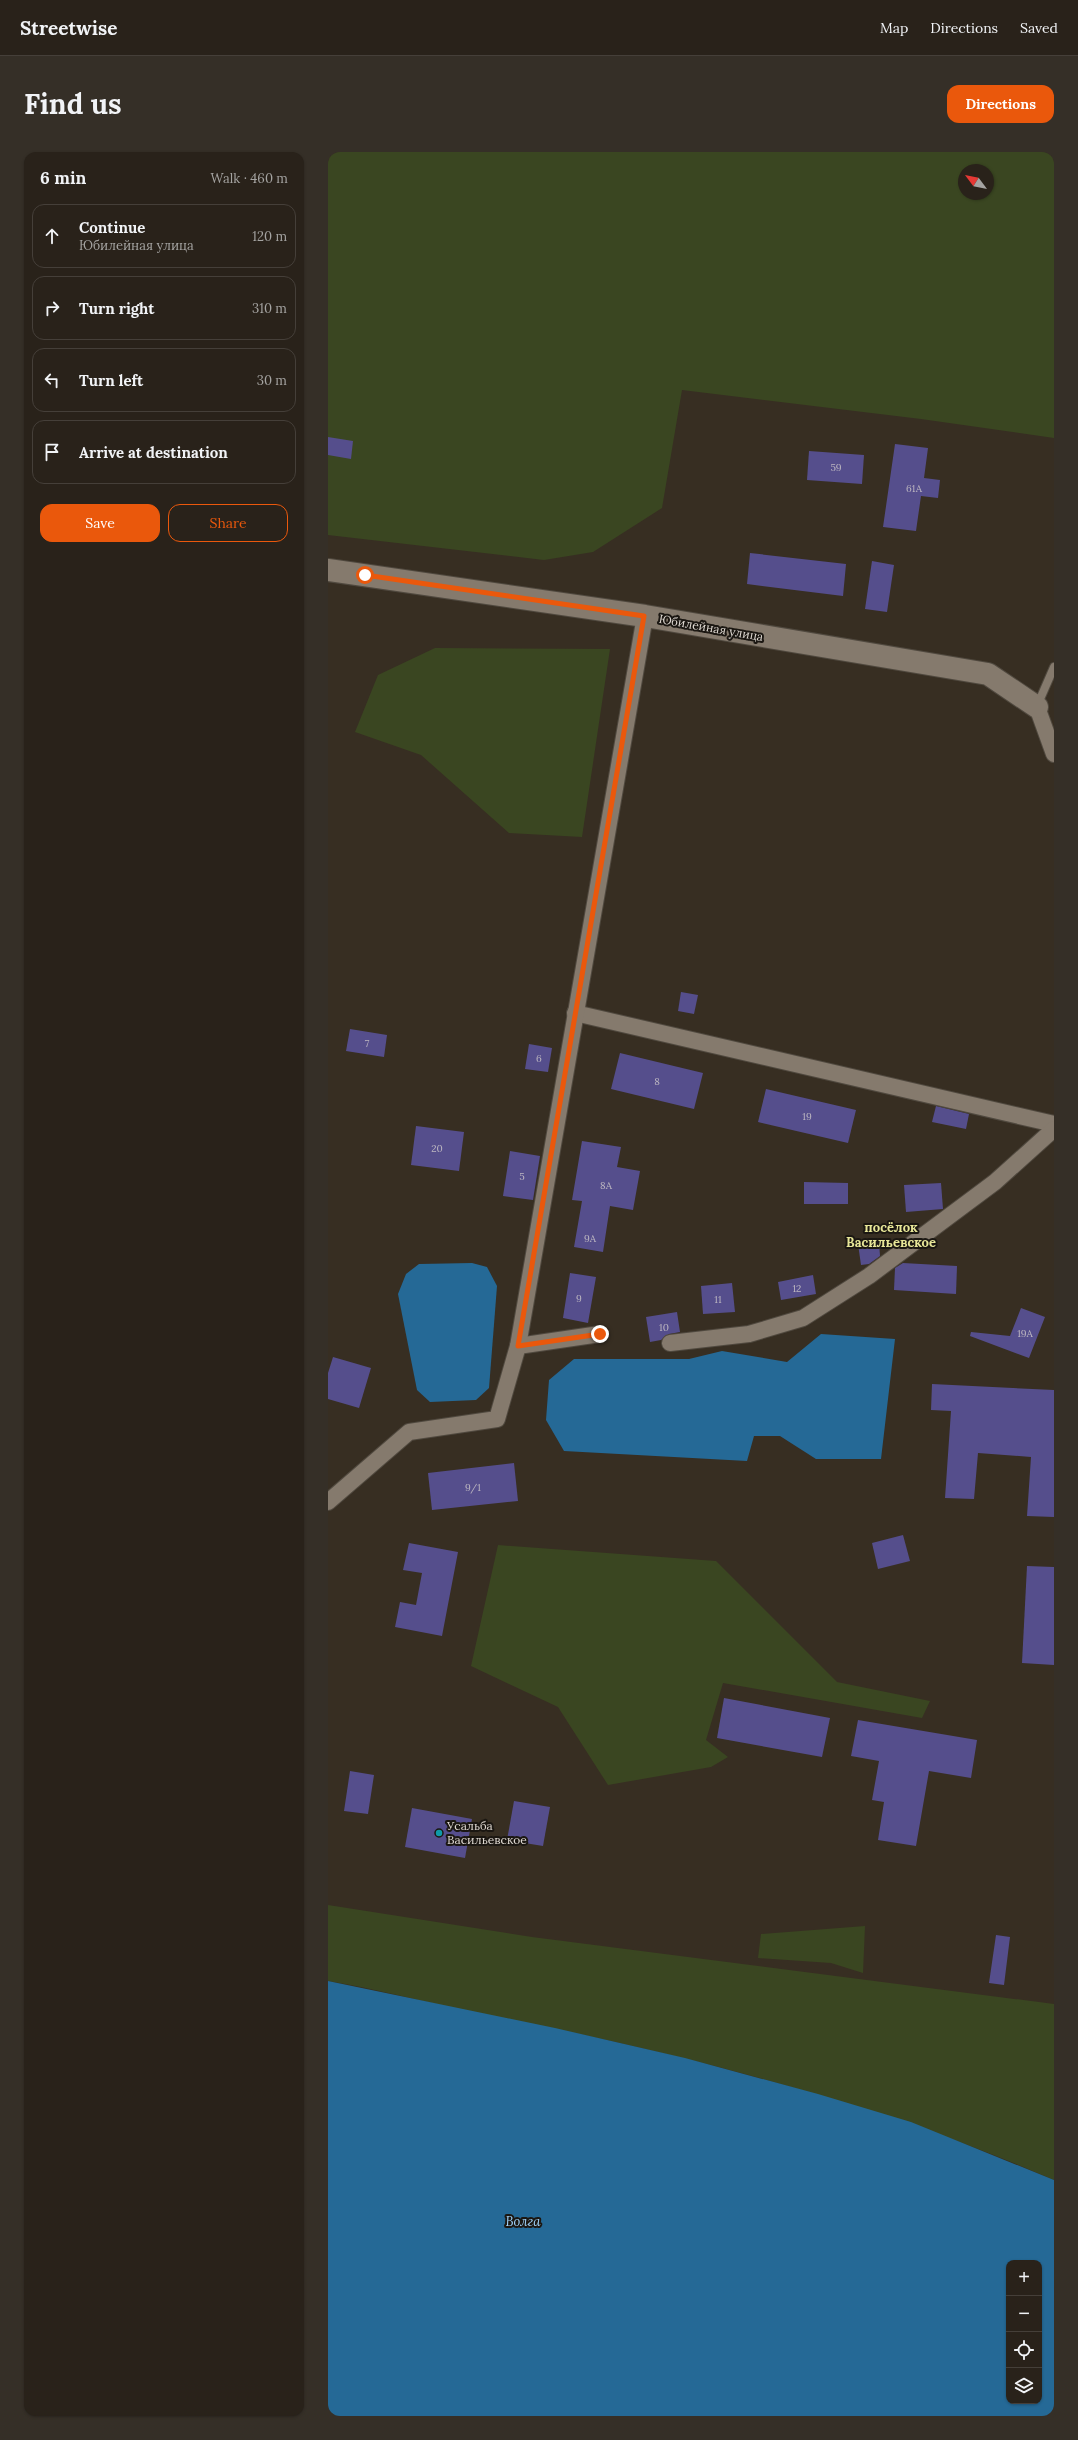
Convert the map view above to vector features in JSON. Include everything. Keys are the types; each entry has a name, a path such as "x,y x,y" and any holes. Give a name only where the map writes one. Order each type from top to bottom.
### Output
{"street":[{"name":"Юбилейная улица","path":"328,570 644,616 988,674 1037,707"},
{"path":"328,1502 409,1432 497,1419 518,1346 644,616"},
{"path":"1037,707 1054,754"},
{"path":"576,1013 1054,1124"},
{"path":"670,1343 749,1334 803,1318 869,1276 995,1182 1054,1129"},
{"path":"518,1346 600,1334"}],"lane":[{"path":"1037,707 1054,667"}],"green space":[{"path":"328,152 1054,152 1054,438 921,419 682,390 662,508 593,552 544,560 328,535"},
{"path":"435,648 610,649 582,837 509,833 421,755 355,732 378,675"},
{"path":"498,1545 716,1561 837,1682 930,1701 922,1718 723,1683 706,1740 728,1757 711,1767 608,1785 558,1707 471,1666"},
{"path":"328,1905 532,1937 1054,2004 1054,2180 984,2151 912,2125 768,2080 621,2043 328,1981"},
{"path":"865,1926 863,1973 831,1963 758,1958 761,1934"}],"water":[{"path":"472,1263 487,1267 497,1286 489,1388 476,1400 430,1402 417,1390 398,1294 406,1274 419,1264"},
{"path":"821,1334 895,1339 881,1459 816,1459 780,1436 754,1436 747,1461 564,1451 546,1420 549,1380 574,1359 689,1359 722,1351 787,1362"},
{"name":"Волга","path":"328,1981 555,2028 685,2058 818,2094 911,2122 1054,2180 1054,2416 328,2416"}],"building":[{"path":"328,437 353,441 351,459 328,455"},
{"path":"895,444 928,448 924,478 940,480 938,498 921,496 916,531 883,527"},
{"path":"809,451 864,455 862,484 807,480"},
{"path":"750,553 846,564 843,596 747,584"},
{"path":"872,561 894,565 887,612 865,609"},
{"path":"681,992 698,995 694,1014 678,1011"},
{"path":"350,1029 387,1035 384,1057 346,1051"},
{"path":"529,1044 552,1048 548,1072 525,1069"},
{"path":"620,1053 703,1073 694,1109 611,1089"},
{"path":"766,1089 856,1110 848,1143 758,1122"},
{"path":"936,1106 969,1114 966,1129 932,1122"},
{"path":"416,1126 464,1132 459,1171 411,1165"},
{"path":"582,1141 621,1147 617,1167 640,1171 633,1210 610,1206 603,1252 574,1247 582,1201 572,1200"},
{"path":"510,1151 540,1156 533,1200 503,1196"},
{"path":"804,1182 848,1183 848,1204 804,1204"},
{"path":"941,1183 943,1209 906,1212 904,1185"},
{"path":"879,1242 880,1256 869,1264 861,1265 858,1244"},
{"path":"903,1263 957,1266 956,1294 894,1290 895,1268"},
{"path":"570,1273 596,1277 588,1323 563,1318"},
{"path":"813,1275 816,1294 781,1300 778,1282"},
{"path":"732,1283 735,1312 703,1314 701,1286"},
{"path":"1021,1308 1045,1317 1029,1358 970,1336 971,1332 1010,1336"},
{"path":"677,1312 680,1332 669,1334 661,1340 650,1342 646,1317"},
{"path":"333,1357 371,1368 359,1408 328,1399 328,1373"},
{"path":"932,1384 1054,1390 1054,1517 1027,1516 1031,1457 978,1453 974,1499 945,1498 951,1411 931,1410"},
{"path":"514,1463 518,1501 432,1510 428,1473"},
{"path":"903,1535 910,1561 878,1569 872,1543"},
{"path":"409,1543 458,1552 442,1636 395,1627 400,1602 416,1605 422,1573 403,1570"},
{"path":"1027,1566 1054,1567 1054,1665 1022,1663"},
{"path":"724,1698 830,1718 822,1757 717,1738"},
{"path":"858,1720 977,1740 971,1778 929,1771 916,1846 878,1840 884,1802 872,1800 879,1761 851,1756"},
{"path":"350,1771 374,1775 368,1814 344,1811"},
{"path":"514,1801 550,1807 543,1846 507,1840"},
{"name":"Усальба Васильевское","path":"412,1808 472,1819 465,1858 405,1847"},
{"path":"996,1935 1010,1937 1004,1985 989,1983"}],"place":[{"name":"Усальба Васильевское","path":"439,1833"}],"district":[{"name":"посёлок Васильевское","path":"891,1234"}],"route":[{"path":"365,575 644,616 518,1346 600,1334"}]}
